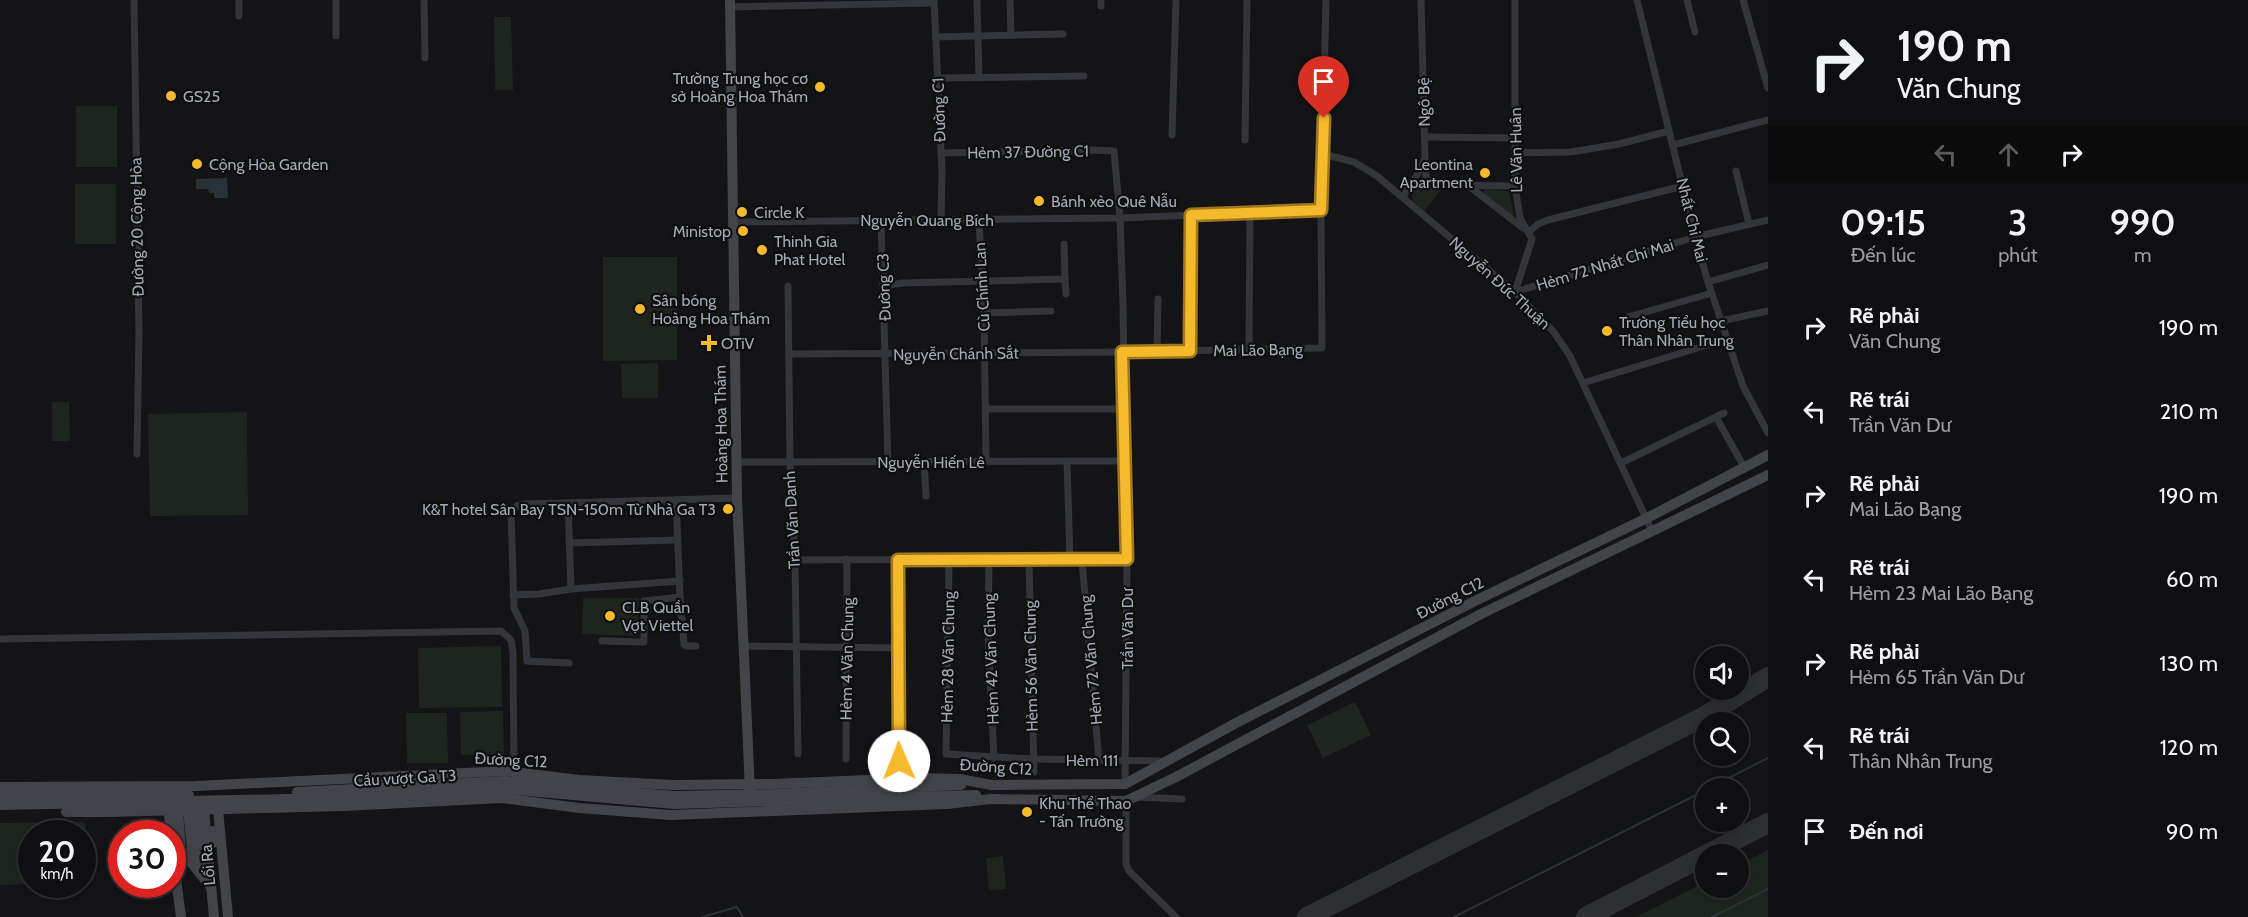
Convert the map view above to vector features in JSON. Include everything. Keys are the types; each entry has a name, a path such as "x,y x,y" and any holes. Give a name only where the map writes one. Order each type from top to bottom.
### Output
{"main road":[{"name":"Hoàng Hoa Thám","path":"730,4 735,222 737,498 751,812"},
{"name":"Đường C12","path":"0,787 167,787 514,772 579,780 673,785 915,778 960,779 991,784 1125,784 1236,723 1475,601 1647,518 1768,455"},
{"name":"Đường C12","path":"0,811 195,810 344,806 502,798 579,808 671,815 946,804 991,799 1126,801 1481,614 1768,475"},
{"path":"344,806 348,779"},
{"name":"Cầu vượt Ga T3","path":"0,795 283,793 505,781 674,796 960,790 991,799"},
{"name":"Cầu vượt Ga T3","path":"0,805 319,798 504,789 674,804 960,790 991,784"},
{"path":"185,820 195,810 196,786"},
{"path":"103,787 105,812"},
{"path":"167,787 195,810"},
{"name":"Lối Ra","path":"195,810 199,844 207,847 214,917"},
{"name":"Lối Ra","path":"195,810 192,849 209,869"},
{"name":"Lối Ra","path":"195,810 181,850 212,887"},
{"name":"Lối Ra","path":"195,810 228,917"},
{"name":"Lối Ra","path":"178,898 181,917"}],"street":[{"name":"Đường 20 Cộng Hòa","path":"134,0 139,333 137,454"},
{"path":"239,0 239,16"},
{"path":"336,0 336,36"},
{"path":"424,0 424,58"},
{"path":"977,0 979,77"},
{"path":"1011,0 1011,35"},
{"path":"1172,135 1176,0"},
{"path":"1245,140 1248,0"},
{"path":"1321,210 1326,0"},
{"name":"Ngô Bệ","path":"1403,197 1425,158 1421,0"},
{"name":"Lê Văn Huân","path":"1515,0 1515,186 1519,214 1531,243 1515,292"},
{"name":"Nhất Chi Mai","path":"1637,0 1708,282 1743,386 1768,433"},
{"path":"1687,0 1695,32"},
{"path":"1743,0 1768,88"},
{"path":"730,4 934,1"},
{"name":"Đường C1","path":"934,1 941,153 941,221"},
{"path":"936,37 1063,34"},
{"path":"938,78 1084,76"},
{"path":"1673,145 1768,120"},
{"path":"1515,153 1571,152 1619,144 1669,131"},
{"path":"1425,137 1515,138"},
{"name":"Hẻm 37 Đường C1","path":"941,153 1114,151"},
{"name":"Trần Văn Dư","path":"1114,151 1120,218 1123,304 1127,559 1125,784"},
{"name":"Nguyễn Đức Thuận","path":"1323,154 1343,158 1364,167 1403,197 1515,292 1560,339 1652,531"},
{"path":"1425,158 1426,178 1431,183 1442,186"},
{"path":"1736,171 1749,225"},
{"path":"1410,185 1515,186"},
{"path":"1469,186 1527,231 1548,220 1683,186"},
{"name":"Nguyễn Quang Bích","path":"735,222 1120,218 1321,210"},
{"name":"Mai Lão Bạng","path":"1122,352 1322,348 1321,210"},
{"path":"1249,350 1250,213"},
{"path":"1190,351 1191,215"},
{"name":"Đường C3","path":"881,220 888,462"},
{"name":"Cù Chính Lan","path":"979,220 984,313 986,462"},
{"name":"Hẻm 72 Nhất Chi Mai","path":"1515,292 1695,237 1768,220"},
{"path":"1064,244 1066,294"},
{"path":"1708,282 1768,265"},
{"path":"884,286 902,283 1065,279"},
{"name":"Trần Văn Danh","path":"788,286 798,754"},
{"path":"1628,318 1712,293"},
{"path":"1156,351 1158,299"},
{"path":"1721,321 1768,310"},
{"path":"984,313 1051,311"},
{"path":"1583,384 1727,339"},
{"name":"Nguyễn Chánh Sắt","path":"790,354 1122,352"},
{"path":"986,409 1123,409"},
{"path":"1621,463 1724,413"},
{"path":"1716,417 1744,467"},
{"path":"1067,461 1070,560"},
{"name":"Nguyễn Hiến Lê","path":"737,462 1125,461"},
{"path":"924,462 926,496"},
{"path":"569,663 527,661 525,631 513,608 511,511 517,506 526,504 737,498"},
{"path":"676,500 684,644 696,646"},
{"path":"568,503 571,589"},
{"path":"569,543 678,540"},
{"name":"Hẻm 4 Văn Chung","path":"846,759 847,559"},
{"path":"795,560 1127,559"},
{"path":"898,560 899,761"},
{"name":"Hẻm 28 Văn Chung","path":"946,754 948,560"},
{"name":"Hẻm 42 Văn Chung","path":"989,560 988,630 994,758"},
{"name":"Hẻm 56 Văn Chung","path":"1029,560 1034,772"},
{"name":"Hẻm 72 Văn Chung","path":"1082,560 1099,761"},
{"path":"513,595 680,582"},
{"path":"602,641 644,642 644,601 680,597"},
{"path":"0,639 501,632 511,640 513,652 514,772"},
{"path":"744,646 898,648"},
{"name":"Hẻm 111","path":"946,754 994,758 1167,761"},
{"path":"1137,797 1182,799"},
{"path":"1126,801 1126,864 1130,871 1176,917"}],"shaded area":[{"path":"494,17 511,17 513,90 495,90"},
{"path":"76,106 117,106 117,167 76,167"},
{"path":"227,178 228,198 214,198 214,193 209,193 208,189 196,189 196,179"},
{"path":"75,184 116,184 116,244 75,244"},
{"path":"1420,187 1442,189 1424,211 1412,199 1413,191"},
{"path":"1484,189 1509,191 1514,215 1512,216 1484,194"},
{"name":"Sân bóng Hoàng Hoa Thám","path":"603,257 677,257 677,360 603,361"},
{"path":"658,363 658,398 622,398 621,364"},
{"path":"52,402 69,402 70,441 52,441"},
{"path":"247,412 248,515 150,516 148,414"},
{"name":"CLB Quần Vợt Viettel","path":"583,598 639,598 637,636 582,634"},
{"path":"501,646 502,707 419,708 418,648"},
{"path":"1355,702 1371,735 1323,758 1307,725"},
{"path":"503,711 504,754 461,755 460,712"},
{"path":"406,713 447,713 448,763 407,763"},
{"path":"0,823 18,823 18,884 0,885"},
{"path":"1768,850 1768,917 1636,917 1695,887 1695,898 1749,898 1749,860"},
{"path":"1003,856 1006,889 989,890 986,858"}],"waterway":[{"path":"1729,778 1768,758"},
{"path":"1454,917 1695,796"},
{"path":"1712,917 1768,889"},
{"path":"702,917 737,907 743,917"}],"taxiway":[{"path":"1307,917 1705,716 1768,677"},
{"path":"1727,844 1768,823"},
{"path":"1586,917 1695,861"}],"place":[{"name":"Trường Trung học cơ sở Hoàng Hoa Thám","path":"820,87"},
{"name":"GS25","path":"171,96"},
{"name":"Cộng Hòa Garden","path":"197,164"},
{"name":"Leontina Apartment","path":"1485,173"},
{"name":"Bánh xèo Quê Nẫu","path":"1039,201"},
{"name":"Circle K","path":"742,212"},
{"name":"Ministop","path":"743,231"},
{"name":"Thinh Gia Phat Hotel","path":"762,250"},
{"name":"Sân bóng Hoàng Hoa Thám","path":"640,309"},
{"name":"Trường Tiểu học Thân Nhân Trung","path":"1607,331"},
{"name":"OTiV","path":"709,343"},
{"name":"K&T hotel Sân Bay TSN-150m Từ Nhà Ga T3","path":"728,509"},
{"name":"CLB Quần Vợt Viettel","path":"610,616"},
{"name":"Khu Thể Thao - Tấn Trường","path":"1027,812"}],"route":[{"path":"899,761 898,560 1127,559 1122,352 1190,351 1191,215 1321,210 1324,118"}]}
